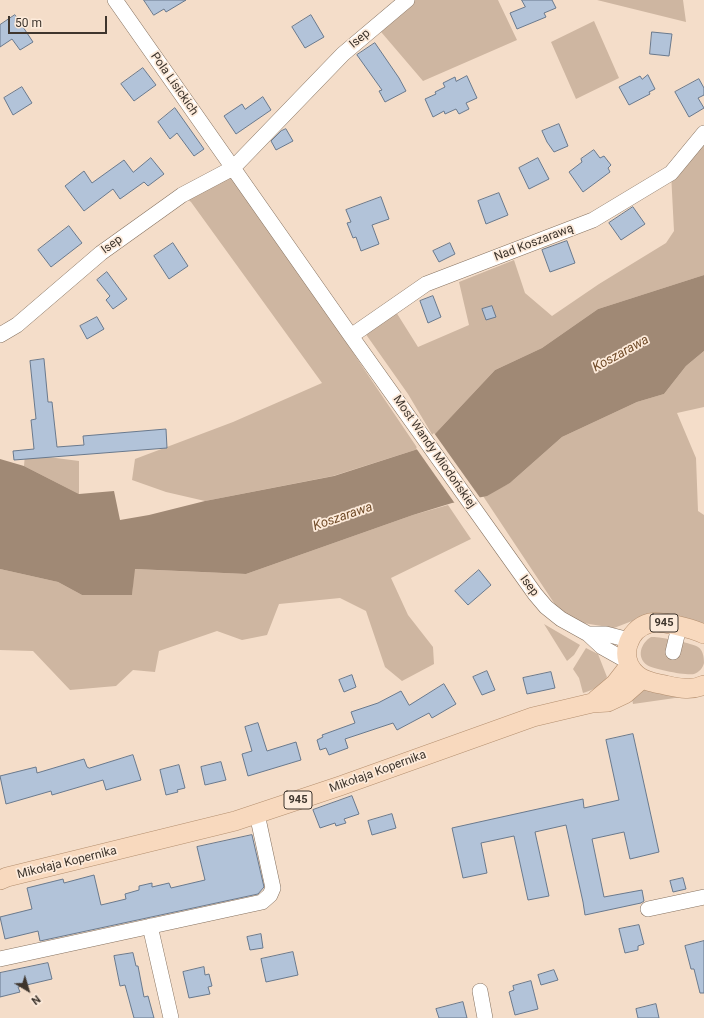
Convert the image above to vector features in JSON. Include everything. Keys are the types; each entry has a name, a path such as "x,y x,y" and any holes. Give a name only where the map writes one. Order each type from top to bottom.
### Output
{"main road":[{"name":"945","path":"629,640 638,629 650,623 662,623 704,634"},
{"path":"629,640 626,649 628,663 635,674 642,679 687,689 693,689 704,685"},
{"name":"Mikołaja Kopernika","path":"592,703 611,688 628,663"},
{"name":"Mikołaja Kopernika","path":"0,880 7,877 235,821 340,786 533,717 592,703 608,702 631,689 642,679"}],"street":[{"name":"Pola Lisickich","path":"115,0 233,168"},
{"name":"Isep","path":"0,335 17,325 101,253 182,196 233,168 343,54 407,0"},
{"name":"Nad Koszarawą","path":"351,336 426,284 593,220 671,173 704,133"},
{"path":"233,168 351,336"},
{"name":"Most Wandy Miodońskiej","path":"351,336 484,522"},
{"name":"Isep","path":"484,522 528,586 546,607 566,623 588,634 602,647 628,663"},
{"path":"673,652 679,627"},
{"name":"Isep","path":"588,634 606,634 629,640"},
{"path":"0,959 262,902 270,895 273,888 257,814"},
{"path":"648,909 704,897"},
{"path":"150,926 171,1018"},
{"path":"480,991 485,1018"}],"shaded area":[{"path":"407,0 498,0 517,40 423,81 376,26"},
{"path":"597,0 683,0 686,22"},
{"path":"594,21 619,78 576,99 551,42"},
{"path":"704,133 704,275 598,309 542,348 495,370 433,436 408,394 365,333 396,312 418,347 469,325 459,282 514,260 525,293 552,316 599,284 666,243 674,231 671,173"},
{"path":"233,168 418,449 333,476 205,501 166,492 132,480 135,459 233,422 322,383 191,202 182,195"},
{"path":"704,351 704,407 677,413 696,458 698,511 704,515 704,628 645,616 614,628 577,622 556,606 483,496 510,483 562,437 637,402 664,394 686,366"},
{"path":"25,454 79,461 79,494 24,466"},
{"path":"448,505 471,539 391,578 408,615 433,647 434,664 402,681 385,667 366,611 340,598 279,604 267,635 242,640 217,631 159,651 155,672 133,670 116,686 70,690 33,651 0,650 0,569 58,582 82,595 132,595 134,569 246,574 413,515"},
{"path":"544,624 580,645 574,655 567,661"},
{"path":"651,637 695,645 702,652 704,663 703,667 694,674 685,674 670,672 647,665 642,658 641,650 642,646"},
{"path":"586,648 598,654 607,677 603,683 590,691 583,693 579,678 573,669"},
{"path":"643,689 689,696 633,704 631,694"}],"water":[{"name":"Koszarawa","path":"704,275 704,351 686,366 664,394 637,402 562,437 510,483 487,496 452,503 413,515 246,574 135,569 132,595 82,595 58,582 0,569 0,459 24,466 79,494 114,491 120,520 149,515 205,501 334,476 418,449 433,436 495,370 542,348 598,309"}],"pier":[{"path":"434,433 481,499 456,505 416,448"}],"building":[{"path":"144,0 186,0 166,12 164,9 154,15"},
{"path":"522,0 552,0 556,8 544,13 546,17 517,29 510,13 525,7"},
{"path":"15,15 33,42 20,50 12,39 0,47 0,25"},
{"path":"311,15 324,37 305,48 292,27"},
{"path":"652,32 672,34 669,56 650,54"},
{"path":"375,43 406,91 385,102 379,91 382,90 357,55"},
{"path":"143,68 156,85 134,101 121,84"},
{"path":"648,75 655,89 649,92 650,94 629,105 619,87 640,76 642,79"},
{"path":"467,76 477,98 466,103 469,109 459,114 456,109 445,114 444,111 433,117 425,99 436,94 435,92 445,87 443,83 455,77 456,81"},
{"path":"699,79 704,88 704,95 698,98 704,108 689,117 675,92"},
{"path":"22,87 32,103 13,115 4,98"},
{"path":"263,97 271,110 236,134 224,116 242,104 245,109"},
{"path":"175,108 204,149 194,156 177,133 170,139 158,122"},
{"path":"559,124 568,146 554,152 542,131"},
{"path":"286,129 293,141 276,150 271,141 281,131"},
{"path":"594,150 600,158 604,156 611,165 608,168 610,172 583,192 569,172 582,162 581,159"},
{"path":"151,158 164,174 148,186 144,182 120,199 113,189 84,211 65,186 84,171 92,183 124,160 133,172"},
{"path":"538,158 549,179 529,189 519,168"},
{"path":"499,193 508,215 486,224 478,201"},
{"path":"381,197 389,219 372,225 379,244 361,251 356,237 353,238 347,223 351,222 346,210"},
{"path":"633,207 645,224 621,240 609,223"},
{"path":"69,226 82,243 51,267 38,250"},
{"path":"567,241 575,263 550,272 542,250"},
{"path":"173,243 188,266 169,279 154,256"},
{"path":"450,243 455,254 439,262 433,251"},
{"path":"107,272 127,299 113,309 106,300 110,296 97,280"},
{"path":"433,296 441,317 428,323 420,301"},
{"path":"492,306 496,317 486,320 482,309"},
{"path":"97,317 104,329 87,339 80,326"},
{"path":"44,359 48,402 52,402 57,447 84,445 83,436 166,429 167,448 14,460 13,451 34,449 31,420 36,419 30,361"},
{"path":"479,570 491,585 468,605 455,591"},
{"path":"487,671 495,690 482,695 473,677"},
{"path":"551,672 555,688 527,694 523,678"},
{"path":"352,675 356,687 344,692 339,680"},
{"path":"444,684 456,704 432,718 429,713 397,730 393,723 345,739 348,748 329,755 326,748 320,750 317,740 323,737 322,735 355,723 351,712 378,703 401,691 409,705"},
{"path":"258,723 267,751 296,742 301,760 248,776 242,754 252,751 245,727"},
{"path":"633,734 659,852 630,859 624,832 592,839 604,897 642,890 644,901 641,903 585,915 566,825 535,832 549,896 528,900 514,836 481,843 487,873 463,878 452,828 583,799 584,808 619,800 606,740"},
{"path":"133,755 141,780 106,790 103,780 52,795 51,791 6,804 0,776 36,767 37,773 84,759 87,767 89,768"},
{"path":"221,762 226,780 205,785 201,767"},
{"path":"179,765 185,788 177,790 178,792 166,795 160,770"},
{"path":"352,796 359,814 344,819 346,823 336,826 335,823 320,828 313,810"},
{"path":"392,814 396,828 372,835 368,821"},
{"path":"252,835 264,887 258,894 40,941 38,931 5,939 0,917 32,909 27,888 63,879 64,883 94,875 101,905 126,899 125,894 139,890 139,886 152,883 152,887 169,883 171,888 205,880 197,847"},
{"path":"683,878 686,889 673,892 670,881"},
{"path":"639,925 644,944 638,946 638,950 625,953 619,929"},
{"path":"261,934 263,948 250,950 247,937"},
{"path":"704,941 704,993 700,993 694,969 691,969 685,946"},
{"path":"293,952 298,975 266,982 261,959"},
{"path":"133,953 136,966 138,966 144,997 148,996 154,1018 134,1018 125,985 120,986 114,956"},
{"path":"48,963 52,979 18,987 20,992 0,997 0,973"},
{"path":"204,967 205,975 209,974 212,986 208,987 210,994 189,998 183,972"},
{"path":"554,970 558,980 541,985 538,975"},
{"path":"531,981 538,1009 515,1015 509,992 514,990 513,986"},
{"path":"463,1002 467,1018 439,1018 436,1009"},
{"path":"656,1004 659,1018 638,1018 636,1009"}]}
